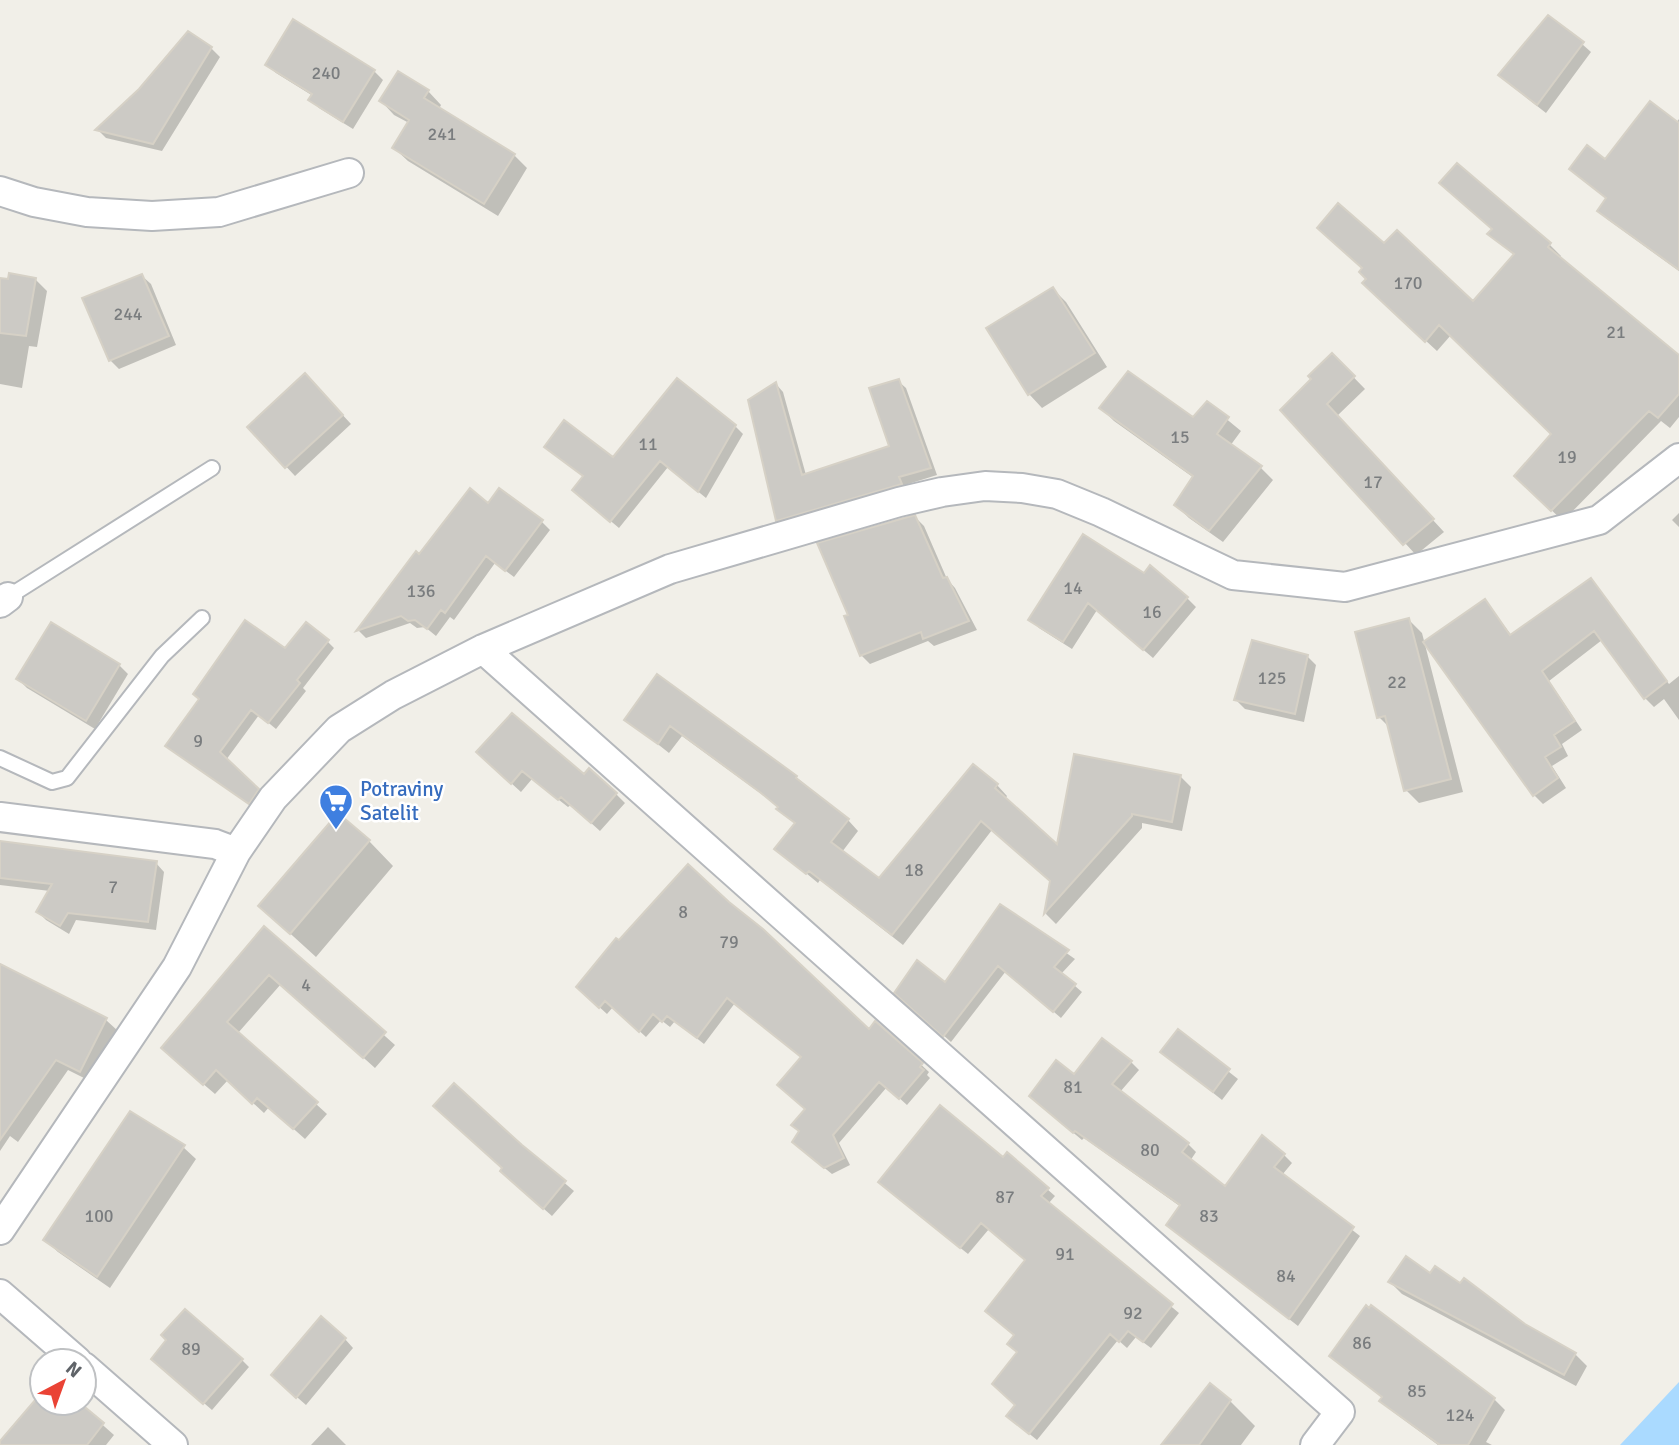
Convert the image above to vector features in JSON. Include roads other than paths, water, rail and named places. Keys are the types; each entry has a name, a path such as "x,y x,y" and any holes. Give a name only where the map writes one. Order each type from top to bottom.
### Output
{"street":[{"path":"0,191 34,202 87,212 152,216 219,212 349,173"},
{"path":"0,1230 177,967 236,852 273,798 340,729 393,695 483,649 670,569 942,492 985,486 1057,494 1233,575 1345,587 1599,520 1679,458"},
{"path":"483,649 1340,1412 1315,1445"},
{"path":"0,817 215,844 236,852"},
{"path":"0,1294 61,1347"},
{"path":"98,1379 173,1445"}],"lane":[{"path":"4,600 212,468"},
{"path":"0,758 52,782 67,778 162,656 202,618"}],"water":[{"path":"1679,1382 1679,1445 1620,1445"}],"place":[{"name":"Potraviny Satelit","path":"336,831"}]}
